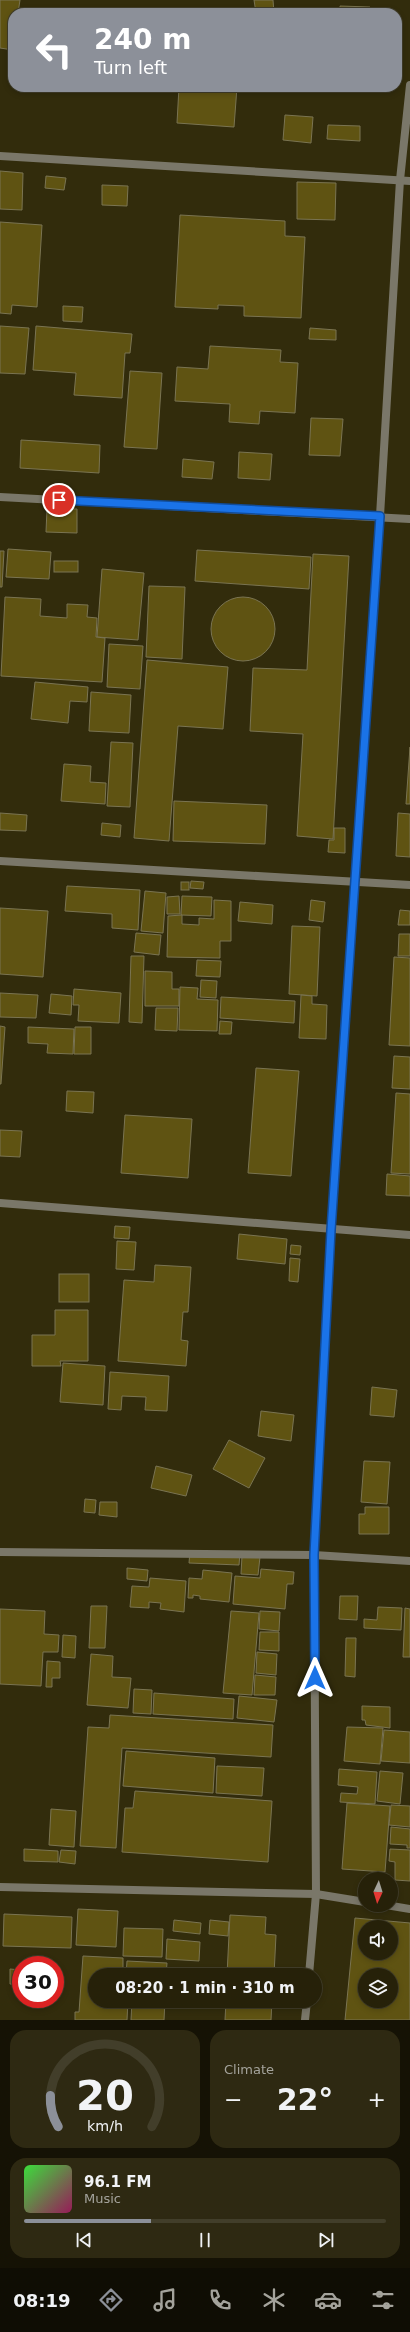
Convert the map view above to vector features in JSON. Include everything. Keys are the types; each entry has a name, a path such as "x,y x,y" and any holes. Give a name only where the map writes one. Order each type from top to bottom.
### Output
{"street":[{"path":"310,1968 316,1894 314,1555 331,1230 380,516 400,180 410,85"},
{"path":"0,156 410,181"},
{"path":"0,496 380,516 410,519"},
{"path":"0,861 410,885"},
{"path":"0,1203 410,1235"},
{"path":"0,1552 314,1555 410,1561"},
{"path":"0,1887 316,1894 358,1901"},
{"path":"398,1907 410,1909"},
{"path":"305,2020 306,2008"}],"building":[{"path":"0,0 20,0 19,8 8,8 8,49 0,48"},
{"path":"254,0 273,0 274,8 255,8"},
{"path":"340,6 370,7 370,8 340,8"},
{"path":"179,92 237,92 234,127 177,123"},
{"path":"285,115 313,117 311,143 283,140"},
{"path":"328,125 360,126 360,141 327,139"},
{"path":"0,171 23,173 22,210 0,209"},
{"path":"46,176 66,178 64,190 45,188"},
{"path":"297,182 336,183 335,220 297,219"},
{"path":"102,185 128,186 127,206 102,205"},
{"path":"180,215 285,221 285,236 305,237 301,318 244,316 244,306 218,305 218,309 175,307"},
{"path":"0,222 42,225 37,307 12,305 11,314 0,313"},
{"path":"63,306 83,307 82,322 63,321"},
{"path":"0,326 29,328 25,374 0,373"},
{"path":"36,326 132,334 130,353 125,353 122,398 74,395 76,373 33,370"},
{"path":"310,328 336,330 336,340 309,339"},
{"path":"210,346 281,350 280,362 298,363 295,413 260,411 259,424 229,422 230,404 175,401 177,367 208,369"},
{"path":"130,371 162,373 157,449 124,447"},
{"path":"311,418 343,419 340,456 309,455"},
{"path":"21,440 100,445 99,473 20,468"},
{"path":"239,452 272,454 270,480 238,478"},
{"path":"183,459 214,462 212,479 182,477"},
{"path":"47,509 77,509 77,533 46,532"},
{"path":"8,549 51,552 49,579 6,577"},
{"path":"197,550 311,557 309,589 195,581"},
{"path":"0,551 4,551 2,587 0,587"},
{"path":"313,554 349,556 333,839 297,836 303,734 250,731 253,668 307,670"},
{"path":"54,561 78,561 78,572 54,572"},
{"path":"102,569 144,573 138,640 97,637"},
{"path":"149,586 185,587 182,659 146,657"},
{"path":"5,597 41,599 40,616 67,618 67,604 88,605 87,617 97,618 96,637 105,638 102,682 1,676"},
{"path":"237,597 249,597 266,606 273,617 275,629 273,641 266,652 249,661 237,661 225,656 216,647 211,635 211,623 216,611 225,602"},
{"path":"109,644 143,646 140,689 107,687"},
{"path":"147,660 228,667 223,729 178,726 169,841 134,838"},
{"path":"35,682 88,687 87,702 70,701 68,723 31,719"},
{"path":"91,692 131,695 129,733 89,731"},
{"path":"111,742 133,743 130,807 107,806"},
{"path":"410,747 410,804 406,804"},
{"path":"64,764 91,766 90,782 106,783 105,804 61,801"},
{"path":"174,801 267,805 265,844 173,841"},
{"path":"0,813 27,815 26,831 0,830"},
{"path":"398,813 410,814 410,857 396,856"},
{"path":"102,823 121,825 120,837 101,835"},
{"path":"334,828 345,828 345,853 328,852 329,840 334,840"},
{"path":"191,881 204,882 203,889 190,888"},
{"path":"181,882 189,882 189,890 181,890"},
{"path":"67,886 140,890 138,930 112,928 112,914 65,911"},
{"path":"145,891 166,893 163,933 141,931"},
{"path":"179,896 180,914 167,914 167,897"},
{"path":"182,896 212,897 211,916 181,915"},
{"path":"214,900 231,901 231,941 220,941 220,958 167,957 168,916 182,915 182,924 199,925 199,918 214,919"},
{"path":"311,900 325,902 323,922 309,920"},
{"path":"240,902 273,905 272,924 238,921"},
{"path":"0,908 48,911 43,977 0,974"},
{"path":"400,910 410,911 410,925 398,925"},
{"path":"292,926 320,927 317,996 289,994"},
{"path":"136,933 161,935 159,955 134,952"},
{"path":"399,934 410,934 410,956 398,956"},
{"path":"131,956 144,956 142,1023 129,1022"},
{"path":"394,957 410,958 410,1046 389,1045"},
{"path":"197,960 221,961 220,977 196,976"},
{"path":"145,971 172,972 172,989 179,989 179,1006 145,1006"},
{"path":"201,980 217,981 216,998 200,997"},
{"path":"180,987 198,988 197,999 218,1000 217,1031 179,1030"},
{"path":"74,989 121,993 119,1023 78,1021 79,1005 73,1005"},
{"path":"0,993 38,995 36,1018 0,1017"},
{"path":"51,994 72,996 71,1015 49,1013"},
{"path":"301,995 312,996 312,1004 327,1005 326,1039 299,1038"},
{"path":"221,997 295,1001 294,1023 220,1018"},
{"path":"156,1008 178,1008 177,1031 155,1030"},
{"path":"220,1021 232,1022 231,1034 219,1034"},
{"path":"0,1026 5,1027 1,1084 0,1084"},
{"path":"28,1027 74,1029 73,1054 47,1053 48,1044 28,1043"},
{"path":"75,1027 91,1027 91,1054 74,1054"},
{"path":"394,1056 410,1057 410,1089 392,1088"},
{"path":"256,1068 299,1071 291,1176 248,1173"},
{"path":"67,1091 94,1092 93,1113 66,1111"},
{"path":"396,1093 410,1094 410,1174 391,1173"},
{"path":"125,1115 192,1119 188,1178 121,1173"},
{"path":"0,1130 22,1131 20,1157 0,1156"},
{"path":"387,1174 410,1176 410,1196 386,1195"},
{"path":"115,1226 130,1227 129,1239 114,1238"},
{"path":"239,1234 287,1239 285,1264 237,1259"},
{"path":"117,1241 136,1242 134,1270 116,1269"},
{"path":"291,1245 301,1246 300,1255 290,1254"},
{"path":"290,1258 300,1259 298,1282 289,1281"},
{"path":"155,1265 191,1267 188,1312 183,1312 181,1340 188,1341 186,1366 118,1361 124,1280 154,1282"},
{"path":"59,1274 89,1274 89,1302 59,1302"},
{"path":"55,1310 88,1310 88,1361 60,1361 61,1366 32,1366 32,1335 55,1335"},
{"path":"63,1363 105,1366 103,1405 60,1402"},
{"path":"110,1372 169,1376 167,1411 145,1410 146,1397 122,1396 121,1410 108,1409"},
{"path":"372,1387 397,1390 394,1417 370,1415"},
{"path":"261,1411 294,1415 291,1441 258,1436"},
{"path":"229,1440 265,1458 249,1488 213,1469"},
{"path":"364,1461 390,1462 387,1504 361,1502"},
{"path":"156,1466 192,1475 186,1496 151,1488"},
{"path":"85,1499 96,1500 95,1513 84,1512"},
{"path":"100,1502 117,1502 117,1517 99,1515"},
{"path":"365,1507 389,1507 389,1534 359,1534 359,1514 365,1514"},
{"path":"190,1551 240,1553 239,1565 189,1563"},
{"path":"242,1556 260,1557 258,1575 241,1574"},
{"path":"127,1568 148,1570 147,1581 127,1579"},
{"path":"261,1569 294,1572 293,1584 287,1584 285,1609 233,1604 235,1576 260,1578"},
{"path":"203,1570 232,1573 229,1602 200,1599 200,1596 193,1595 193,1598 188,1598 189,1578 202,1579"},
{"path":"150,1578 186,1581 184,1612 160,1609 161,1603 149,1602 149,1608 130,1607 132,1586 149,1587"},
{"path":"340,1596 358,1596 357,1620 339,1619"},
{"path":"91,1606 107,1606 105,1648 89,1648"},
{"path":"378,1607 402,1608 401,1630 364,1628 364,1619 377,1620"},
{"path":"405,1608 410,1609 410,1657 403,1657"},
{"path":"0,1609 45,1611 44,1634 59,1635 58,1652 43,1652 41,1686 0,1684"},
{"path":"231,1611 259,1613 252,1695 223,1693"},
{"path":"260,1611 280,1612 279,1631 259,1629"},
{"path":"260,1632 279,1632 279,1651 259,1650"},
{"path":"63,1635 76,1636 75,1658 62,1657"},
{"path":"346,1638 356,1638 355,1677 345,1676"},
{"path":"257,1652 277,1654 276,1675 256,1673"},
{"path":"91,1654 113,1656 112,1677 131,1678 128,1708 87,1705"},
{"path":"47,1661 60,1662 60,1678 52,1678 52,1687 46,1687"},
{"path":"255,1675 276,1677 275,1695 254,1695"},
{"path":"134,1689 152,1690 151,1714 133,1713"},
{"path":"154,1693 234,1699 233,1719 153,1714"},
{"path":"239,1696 277,1700 274,1722 237,1718"},
{"path":"362,1706 390,1707 390,1728 366,1725 365,1720 362,1720"},
{"path":"110,1715 273,1725 271,1757 122,1748 116,1848 80,1846 88,1727 109,1728"},
{"path":"347,1727 383,1728 380,1764 344,1761"},
{"path":"384,1730 410,1732 410,1763 381,1761"},
{"path":"126,1751 215,1758 213,1793 123,1786"},
{"path":"217,1766 264,1768 262,1796 216,1793"},
{"path":"339,1769 377,1772 375,1804 340,1802 341,1793 357,1794 358,1787 338,1785"},
{"path":"380,1771 403,1773 400,1804 377,1801"},
{"path":"135,1791 272,1801 268,1862 122,1852 125,1808 133,1808"},
{"path":"347,1803 390,1806 385,1872 342,1869"},
{"path":"391,1805 410,1806 410,1827 389,1825"},
{"path":"51,1809 76,1811 74,1847 49,1845"},
{"path":"391,1827 410,1829 410,1848 407,1848 407,1845 390,1844"},
{"path":"24,1849 58,1851 58,1862 24,1861"},
{"path":"390,1849 410,1850 410,1881 398,1880 398,1872 395,1872 395,1862 389,1861"},
{"path":"61,1850 76,1851 75,1864 59,1862"},
{"path":"78,1909 118,1911 116,1947 76,1945"},
{"path":"4,1914 72,1917 71,1948 3,1946"},
{"path":"230,1915 266,1917 265,1934 276,1935 274,1968 227,1968"},
{"path":"355,1918 377,1920 358,1920 358,1960 398,1960 398,1922 410,1923 410,2020 345,2020"},
{"path":"174,1920 201,1923 200,1934 173,1931"},
{"path":"210,1920 229,1922 228,1936 209,1934"},
{"path":"124,1928 163,1929 162,1957 123,1956"},
{"path":"167,1939 200,1942 199,1961 166,1959"},
{"path":"83,1956 123,1958 123,1968 88,1968 88,2008 128,2008 127,2020 75,2020 75,2012 79,2012"},
{"path":"127,1961 167,1963 167,1968 126,1968"},
{"path":"10,1969 12,1969 12,1984 10,1984"},
{"path":"132,2008 165,2008 164,2020 131,2020"},
{"path":"226,2008 272,2008 271,2020 225,2020"}],"route":[{"path":"59,500 380,516 331,1230 314,1555 315,1678"}]}
